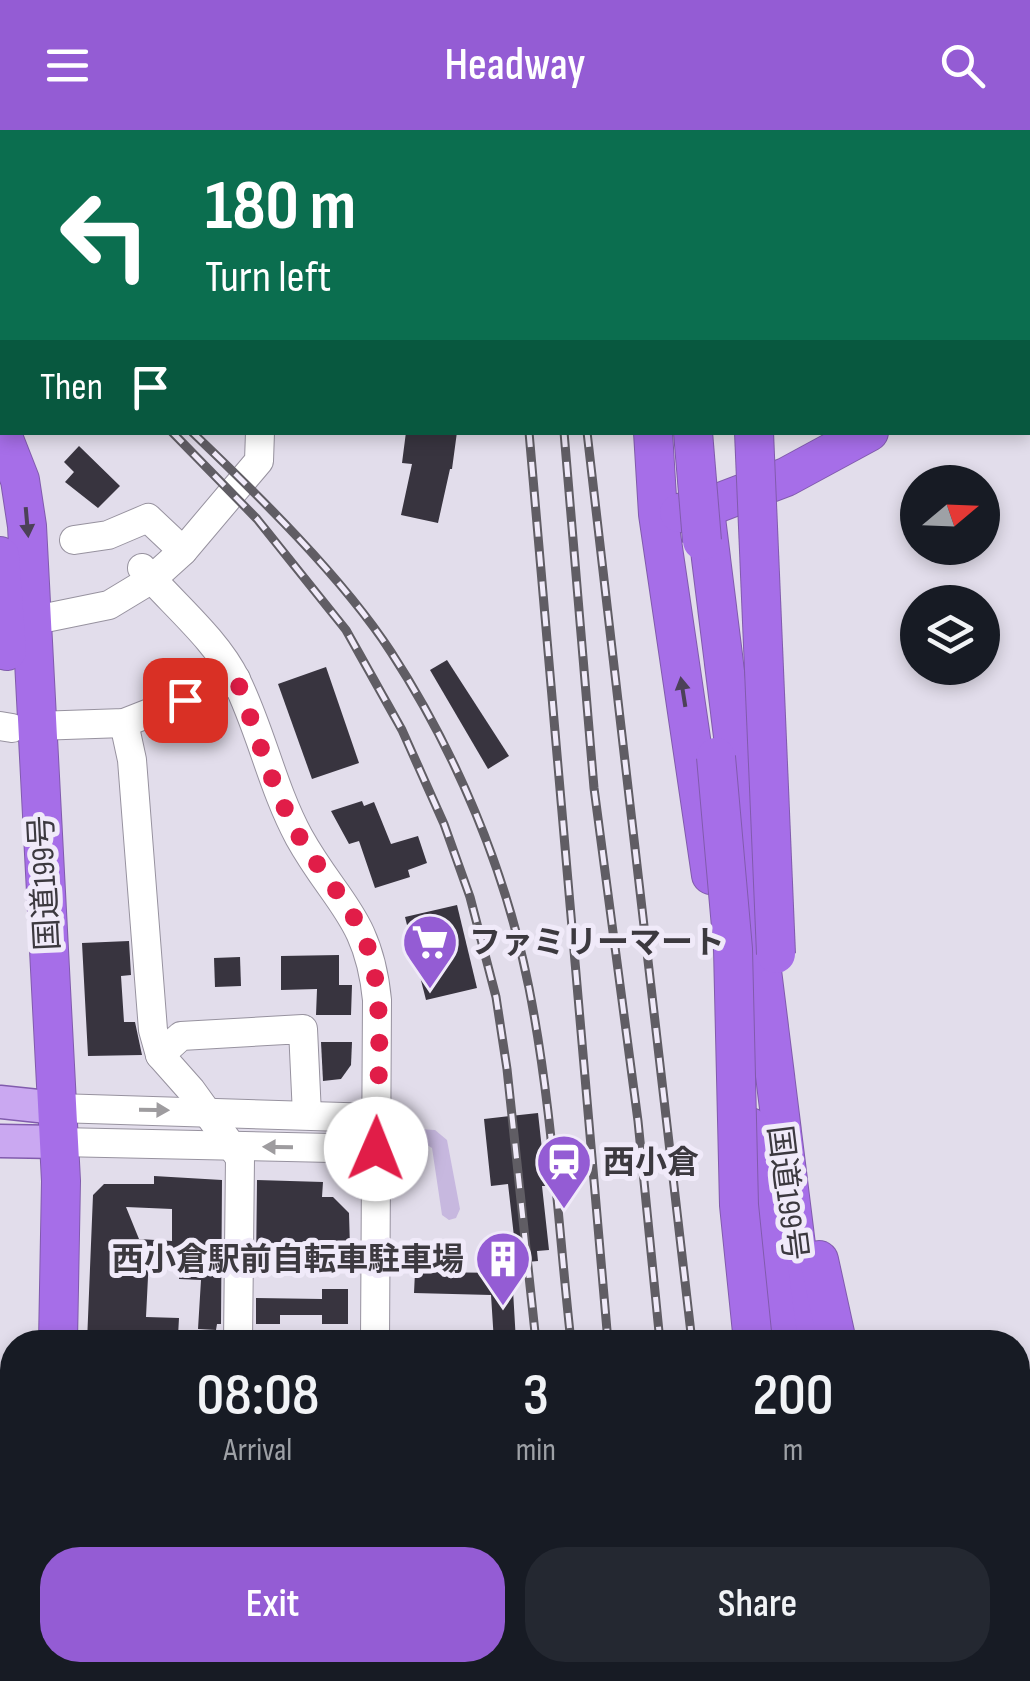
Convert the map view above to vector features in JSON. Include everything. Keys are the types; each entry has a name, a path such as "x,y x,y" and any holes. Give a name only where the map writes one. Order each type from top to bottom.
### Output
{"highway":[{"name":"国道199号","path":"3,435 25,504 12,614 30,1123 32,1330"},
{"name":"国道199号","path":"653,435 658,514 777,1330"},
{"path":"697,435 716,756 733,949 739,1205 752,1330"},
{"path":"733,435 751,721 776,954 800,1168 834,1330"},
{"path":"754,435 776,954"},
{"path":"658,514 704,524 863,435"},
{"name":"国道199号","path":"704,524 806,1330"},
{"name":"国道199号","path":"0,556 12,614"},
{"name":"国道199号","path":"30,1123 56,1330"}],"street":[{"path":"12,614 102,592 147,574 219,508 259,461 260,435"},
{"path":"74,540 108,534 148,518 178,546"},
{"path":"147,574 236,678 282,804 301,841 348,907 370,953 377,1000 375,1330"},
{"path":"16,726 124,723 236,678"},
{"path":"124,723 132,760 154,1030 160,1055 240,1158 238,1330"},
{"path":"160,1055 182,1036 304,1029 306,1115"},
{"path":"30,1123 205,1111 376,1118"},
{"path":"30,1123 230,1146 376,1149"}],"shaded area":[{"path":"435,1130 447,1140 460,1209 456,1218 449,1220 442,1215 432,1148 419,1140 396,1137 395,1131"}],"building":[{"path":"406,435 457,435 438,523 401,515 412,464 402,463"},
{"path":"79,446 120,486 98,508 65,482 74,472 64,462"},
{"path":"447,660 509,756 488,769 430,670"},
{"path":"326,667 359,763 312,779 278,684"},
{"path":"362,801 364,806 374,802 391,844 418,836 427,863 408,870 410,877 375,888 359,841 349,844 331,811"},
{"path":"457,905 477,988 426,1000 405,917"},
{"path":"129,941 131,975 121,976 124,1022 135,1022 142,1055 88,1056 82,943"},
{"path":"339,955 339,985 352,985 351,1015 316,1015 317,989 281,990 281,956"},
{"path":"240,957 241,986 215,987 214,958"},
{"path":"321,1042 352,1042 351,1065 341,1079 323,1081"},
{"name":"西小倉","path":"538,1113 549,1250 537,1251 538,1261 517,1263 508,1184 491,1186 484,1119"},
{"path":"154,1176 222,1180 221,1324 217,1324 216,1330 198,1329 201,1280 179,1279 179,1259 149,1257 146,1317 179,1318 178,1330 87,1330 93,1195 104,1184 154,1184","holes":["126,1207 172,1209 172,1241 139,1239"]},
{"path":"257,1180 323,1182 322,1197 333,1197 349,1213 350,1248 332,1247 332,1270 256,1269"},
{"path":"415,1272 512,1273 515,1330 493,1330 491,1295 414,1293"},
{"path":"322,1289 348,1289 348,1324 322,1324 322,1315 280,1315 280,1324 256,1324 256,1298 322,1299"}],"railway":[{"path":"175,435 257,519 346,630 402,730 444,824 470,897 496,997 535,1330"},
{"path":"195,435 298,537 371,624 415,690 476,814 507,900 537,1032 570,1330"},
{"path":"529,435 607,1330"},
{"path":"564,435 594,788 638,1121 659,1330"},
{"path":"587,435 691,1330"}],"place":[{"name":"ファミリーマート","path":"430,991"},
{"name":"西小倉","path":"564,1211"},
{"name":"西小倉駅前自転車駐車場","path":"503,1308"}],"route":[{"path":"185,700 236,678 282,804 301,841 360,928 370,953 377,1000 376,1149"}]}
